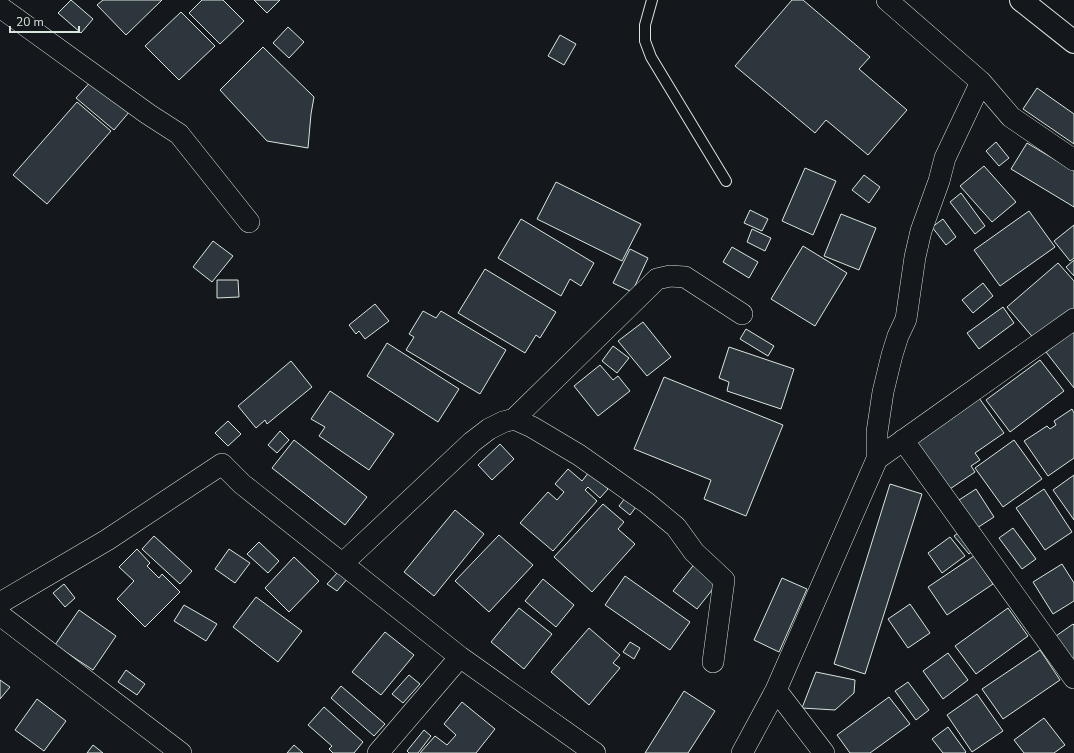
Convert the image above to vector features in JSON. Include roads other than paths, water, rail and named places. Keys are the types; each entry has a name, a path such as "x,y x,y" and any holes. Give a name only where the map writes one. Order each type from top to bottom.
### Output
{"highway":[{"path":"1021,0 1074,42"}],"street":[{"path":"887,0 981,82 1011,116 1074,160"},
{"path":"0,7 148,114 179,134 249,222"},
{"path":"742,753 776,690 877,458 877,432 883,392 892,355 898,336 906,319 915,257 922,231 946,158 981,82"},
{"path":"342,564 472,442 489,429 503,422 514,419 657,278 670,276 685,277 742,314"},
{"path":"877,458 1074,319"},
{"path":"514,419 532,427 579,455 646,503 676,527 694,552 724,580 712,662"},
{"path":"902,440 1074,678"},
{"path":"0,603 107,540 222,464 242,484 460,657 595,753"},
{"path":"0,615 172,750"},
{"path":"378,753 460,657"},
{"path":"776,690 824,753"}],"lane":[{"path":"652,0 645,25 645,41 651,57 726,181"}]}
